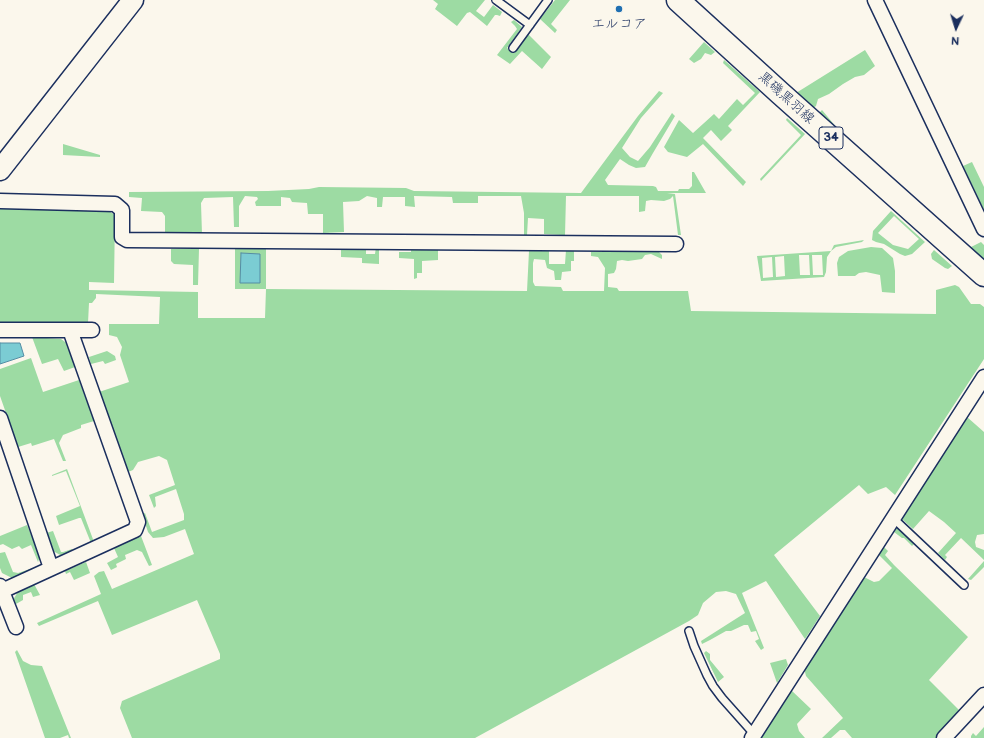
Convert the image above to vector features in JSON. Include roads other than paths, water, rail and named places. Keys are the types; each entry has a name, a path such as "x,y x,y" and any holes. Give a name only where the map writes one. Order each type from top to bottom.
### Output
{"main road":[{"name":"黒磯黒羽線","path":"678,0 984,275"}],"street":[{"path":"0,170 133,0"},
{"path":"875,0 984,229"},
{"path":"0,201 115,204 122,210 122,237 127,240 676,244"},
{"path":"0,330 92,330"},
{"path":"16,627 1,588 51,568 135,530 138,522 70,330"},
{"path":"753,736 984,378"},
{"path":"0,418 51,568"},
{"path":"944,738 984,695"}],"lane":[{"path":"496,0 530,25"},
{"path":"512,48 548,0"},
{"path":"893,518 964,585"},
{"path":"689,631 694,646 713,686 753,736"}],"water":[{"path":"241,253 260,254 260,283 240,283"},
{"path":"0,343 20,343 24,356 0,364"}],"place":[{"name":"エルコア","path":"619,9"}]}
